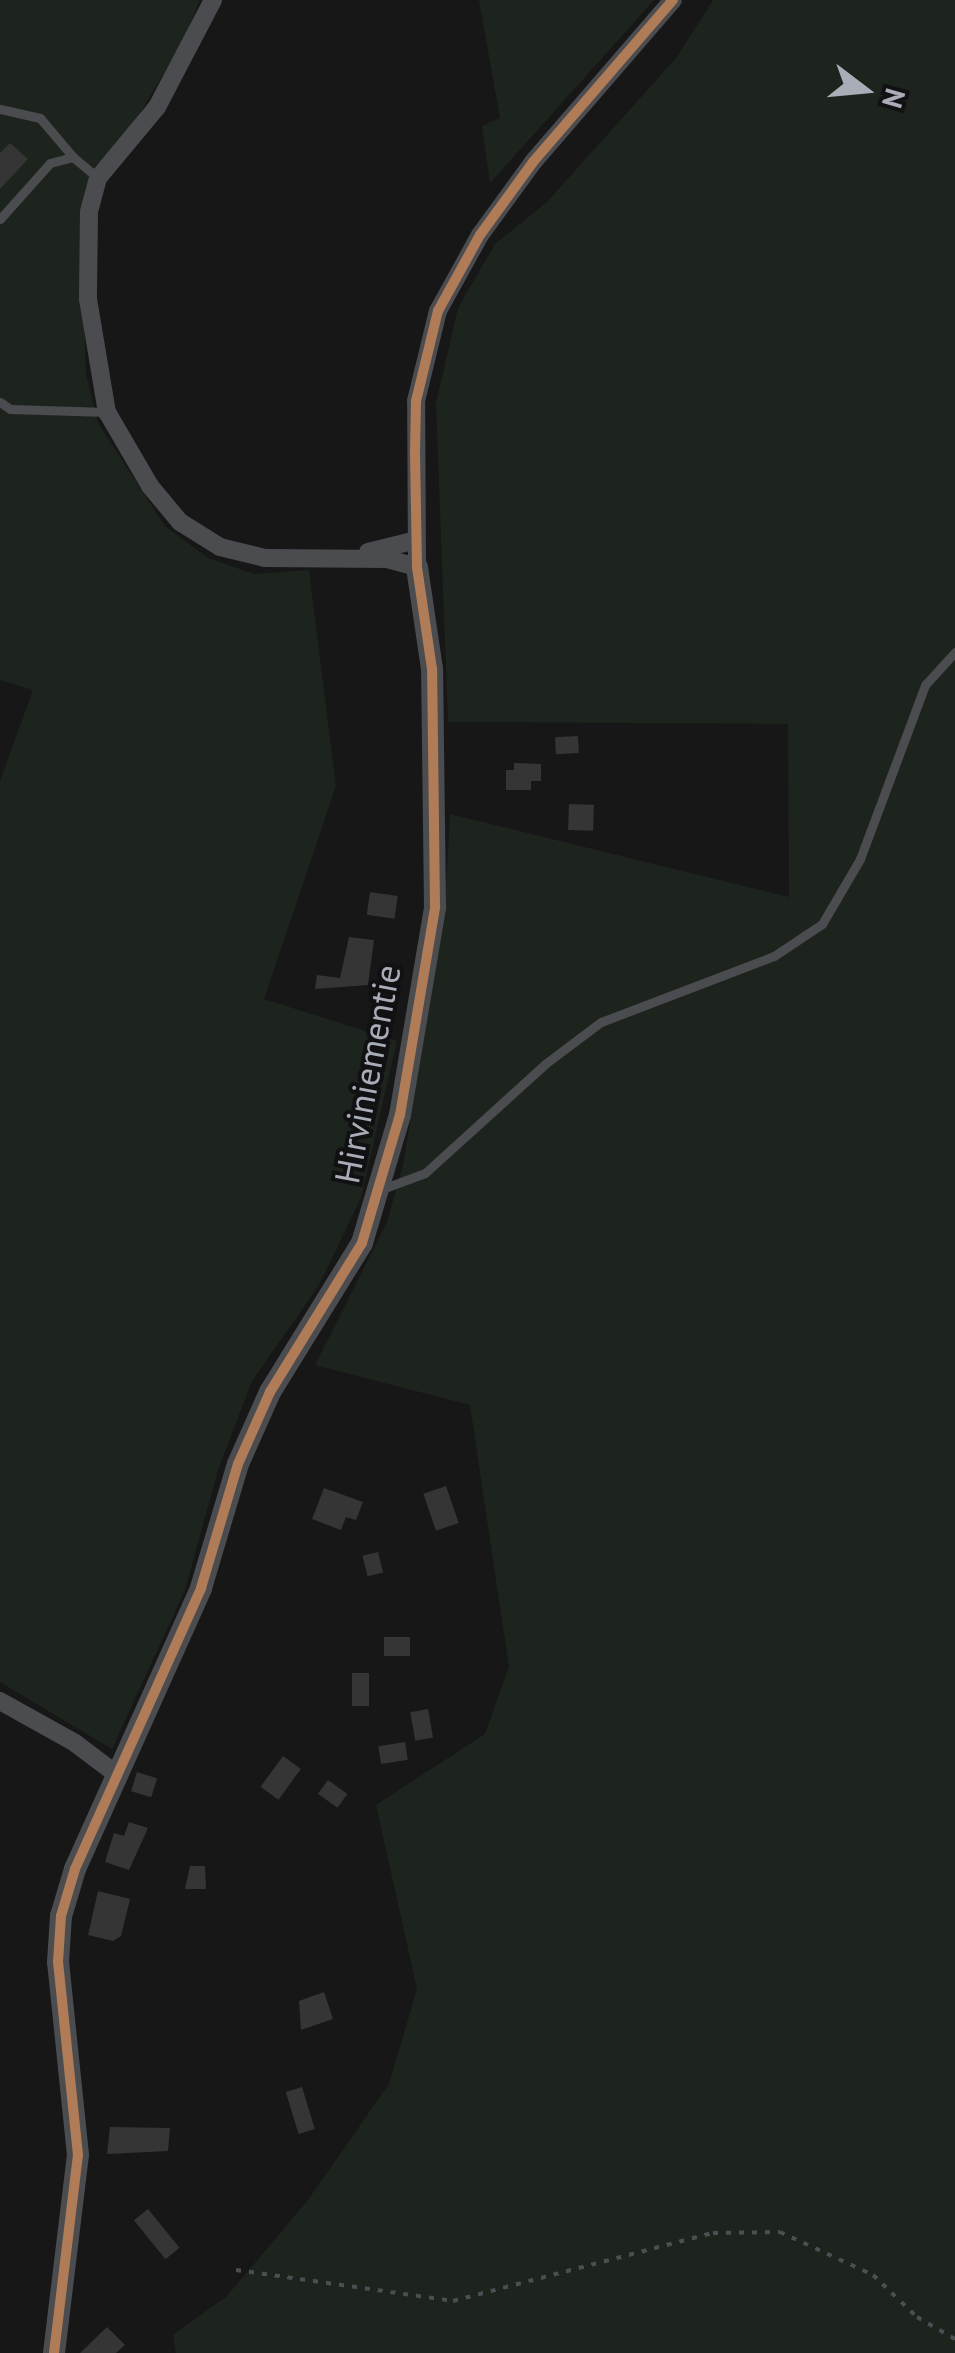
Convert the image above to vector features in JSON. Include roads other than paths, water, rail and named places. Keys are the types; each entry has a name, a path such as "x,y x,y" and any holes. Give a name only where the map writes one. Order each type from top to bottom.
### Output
{"street":[{"path":"213,0 156,107 98,178 89,212 88,299 107,412 150,486 180,522 220,547 265,558 349,557 417,567"},
{"name":"Hirviniementie","path":"54,2353 78,2155 58,1962 61,1916 116,1774 201,1588 238,1464 262,1410 362,1243 382,1190 434,907 432,669 417,567 416,401 438,312 480,235 533,162 673,0"},
{"path":"349,557 416,540"},
{"path":"0,1701 75,1742 116,1774"}],"lane":[{"path":"0,109 40,118 73,157 98,178"},
{"path":"0,220 50,163 73,157"},
{"path":"0,402 10,409 107,412"},
{"path":"382,1190 425,1173 544,1064 601,1022 774,956 822,924 860,859 924,684 955,652"}]}
